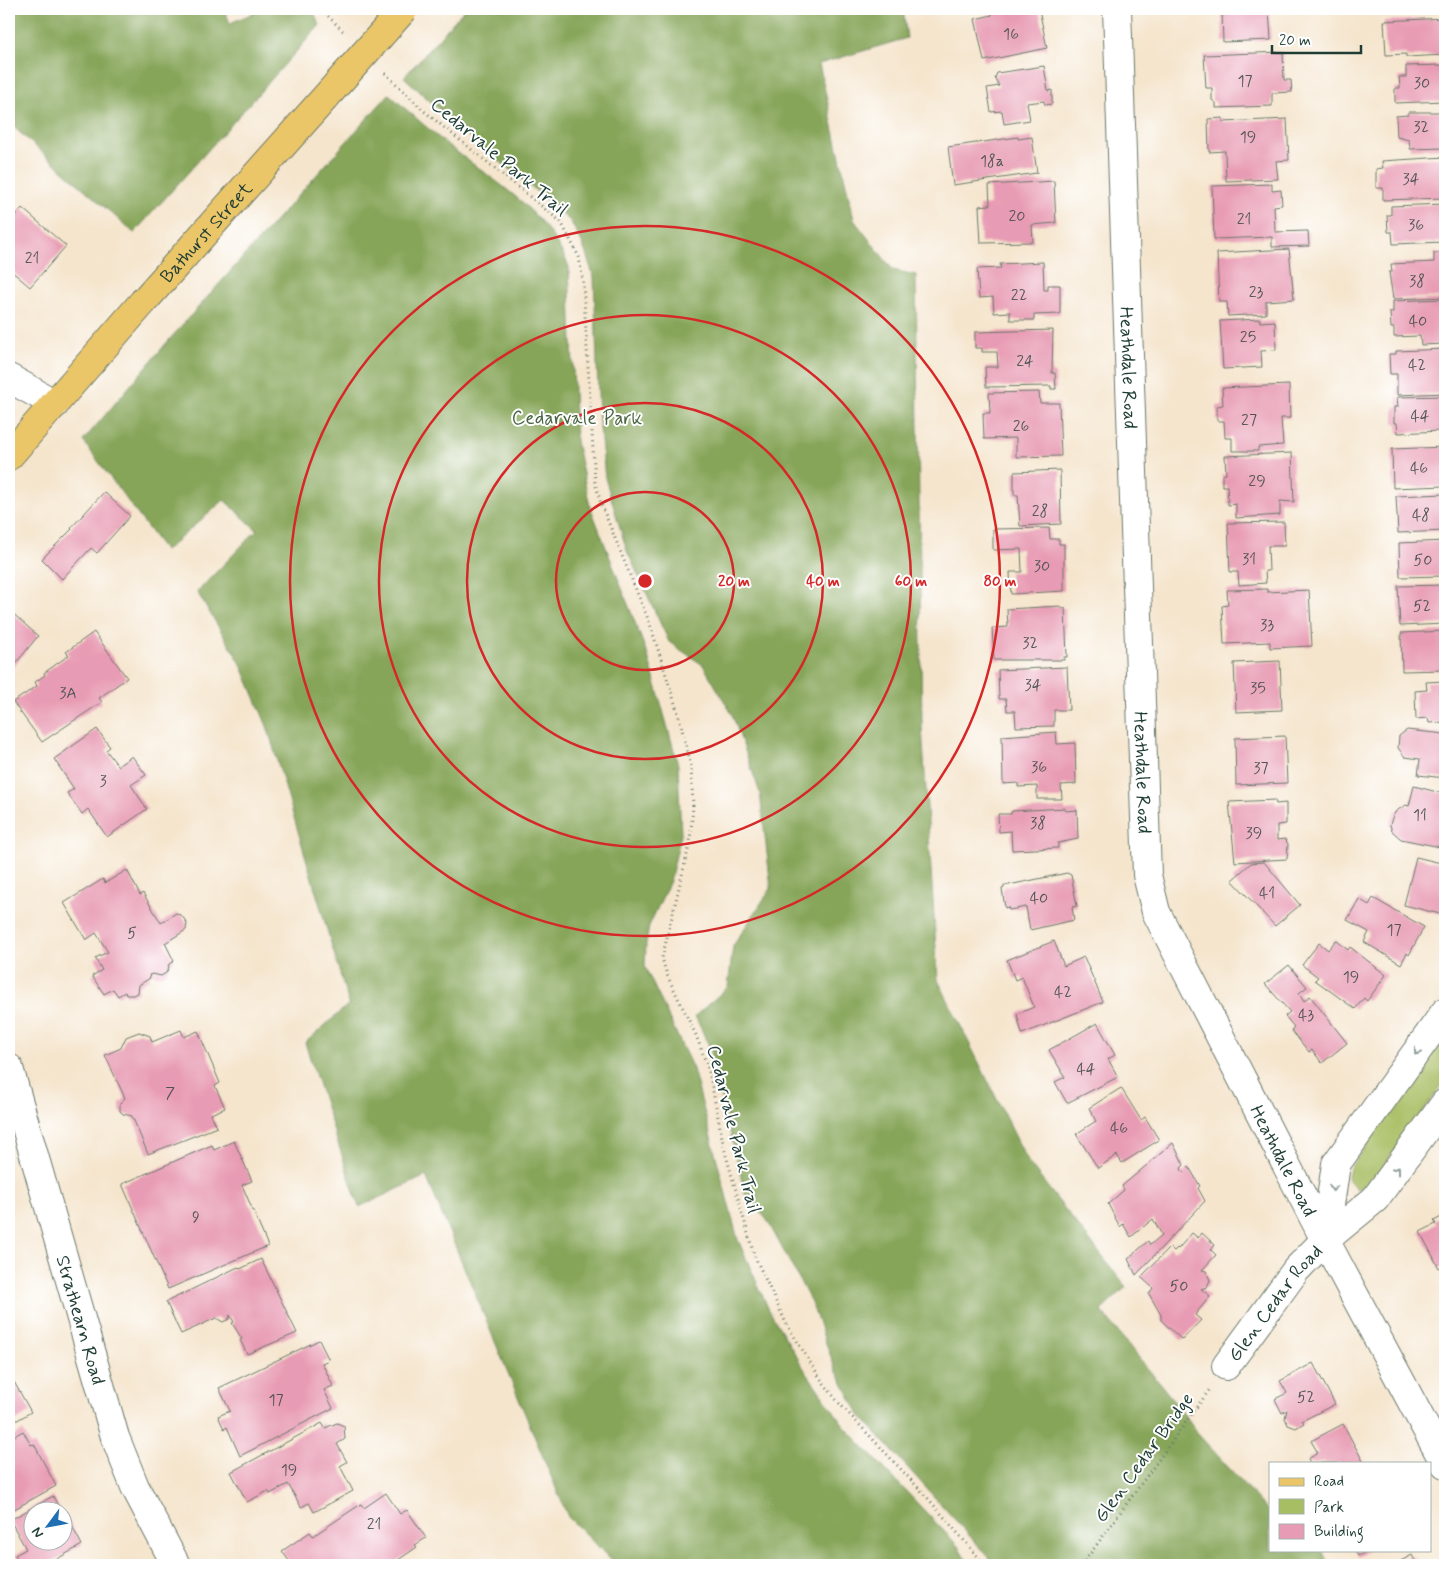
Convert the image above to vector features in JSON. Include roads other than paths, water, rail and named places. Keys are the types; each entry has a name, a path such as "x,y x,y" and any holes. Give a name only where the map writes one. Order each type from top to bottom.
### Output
{"main road":[{"name":"Bathurst Street","path":"9,456 143,302 404,9"}],"street":[{"name":"Heathdale Road","path":"1117,9 1146,875 1156,912 1325,1240 1445,1464"},
{"path":"9,378 55,404"},
{"path":"1325,1240 1336,1164 1445,1012"},
{"name":"Strathearn Road","path":"9,1068 115,1437 135,1487 176,1565"},
{"name":"Glen Cedar Road","path":"1226,1366 1296,1270 1325,1240 1375,1199 1445,1103"}],"park label":[{"name":"Cedarvale Park","path":"577,417"}]}
